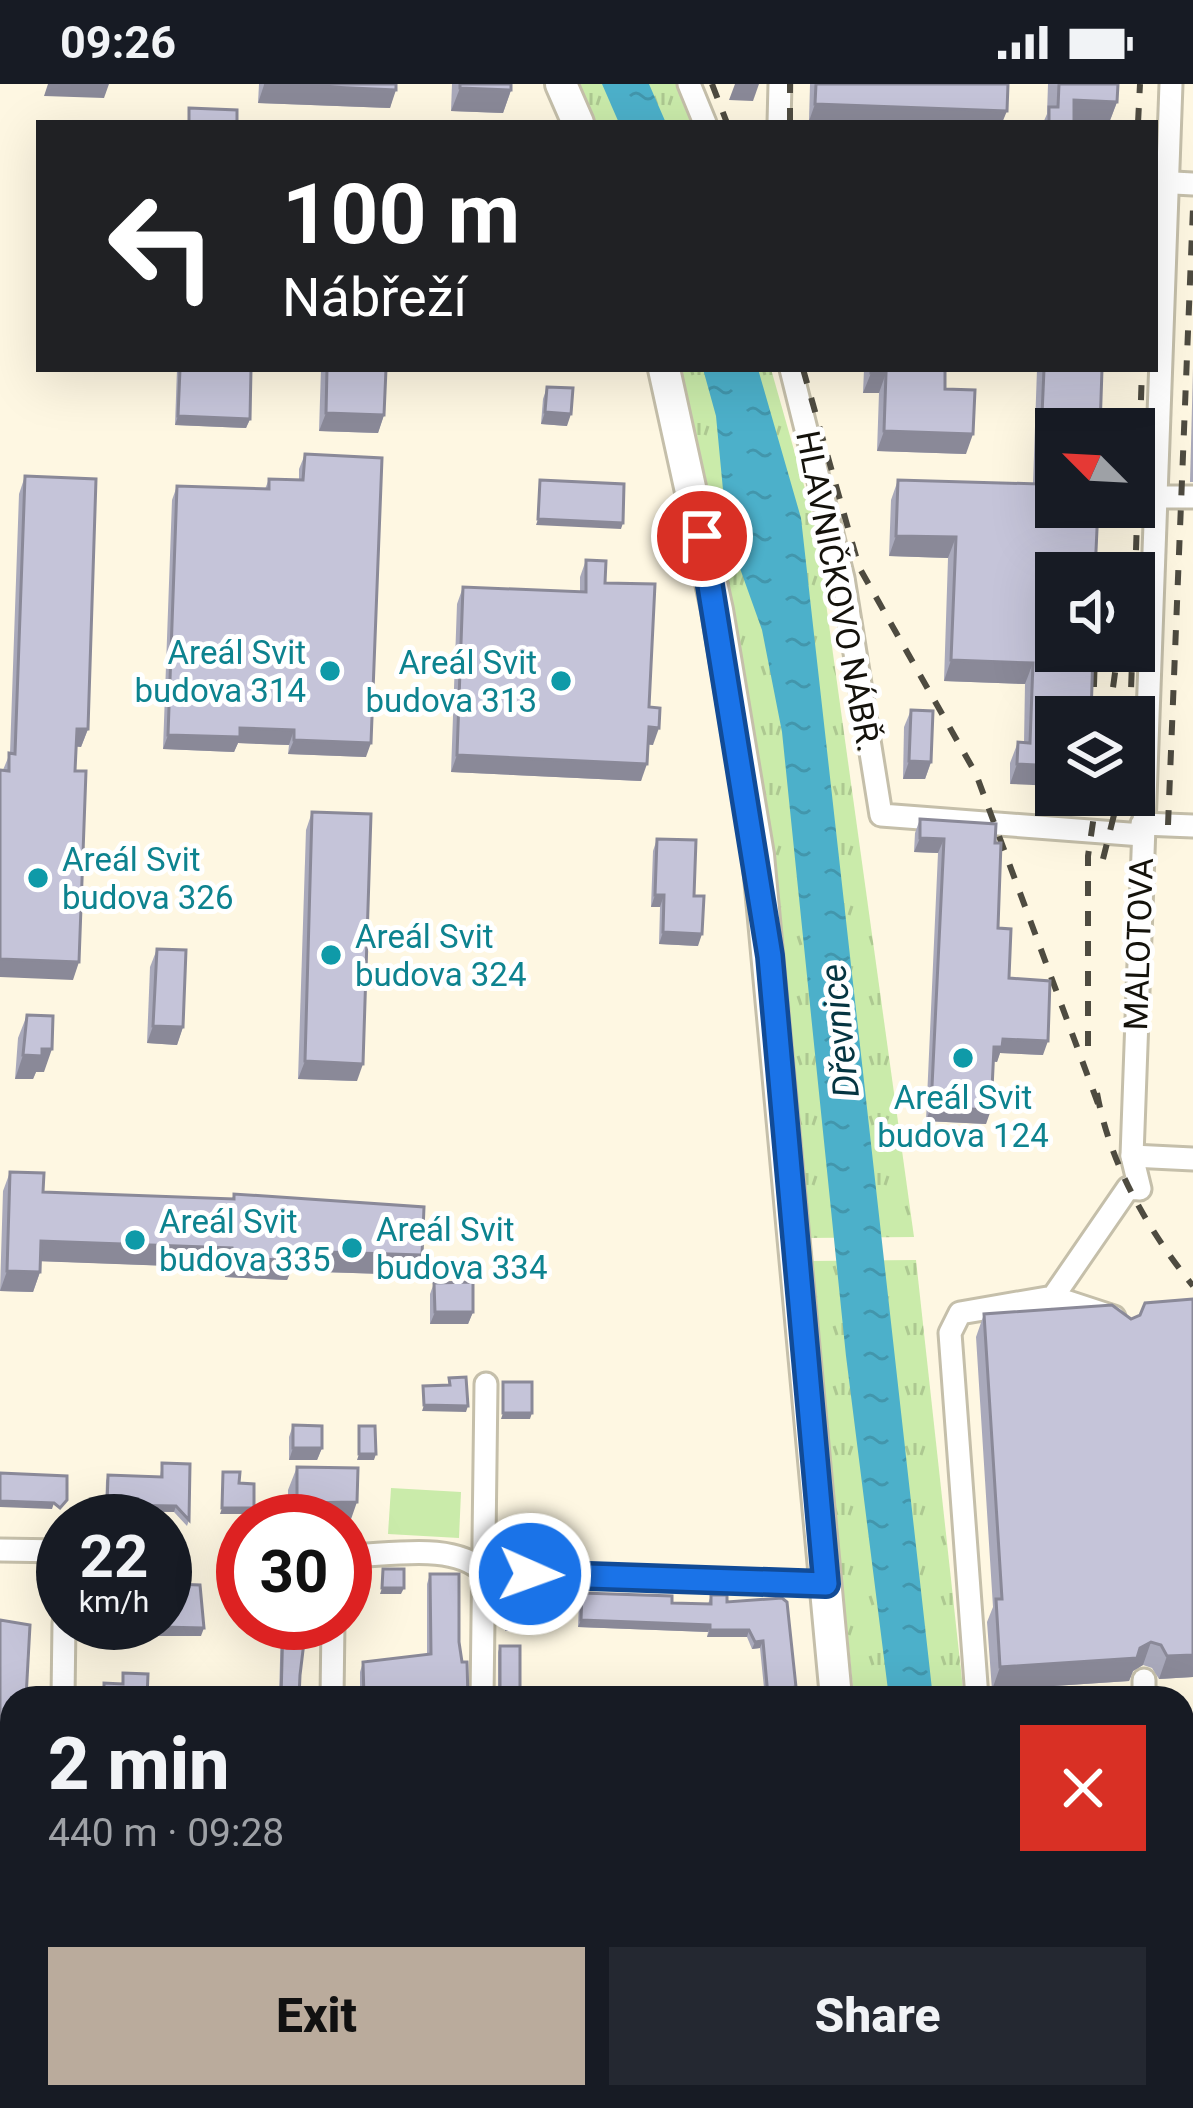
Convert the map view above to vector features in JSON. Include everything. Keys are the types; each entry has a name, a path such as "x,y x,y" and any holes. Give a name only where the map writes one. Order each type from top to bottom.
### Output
{"street":[{"path":"562,84 577,120"},
{"path":"689,84 705,120"},
{"path":"778,120 779,84"},
{"name":"MALOTOVA","path":"1158,287 1161,182 1172,84"},
{"path":"1161,182 1193,184"},
{"path":"665,372 717,610 758,855 835,1686"},
{"name":"HLAVNIČKOVO NÁBŘ.","path":"792,372 843,578 881,815 1142,829"},
{"name":"MALOTOVA","path":"1155,408 1156,372"},
{"path":"1155,496 1193,497"},
{"name":"MALOTOVA","path":"1053,1297 1075,1258 1128,1188 1140,1189 1132,1156 1151,528"},
{"path":"1142,829 1193,826"},
{"path":"1132,1156 1193,1159"},
{"path":"976,1686 950,1333 960,1313 978,1305 1053,1297 1111,1313 1122,1327"},
{"path":"482,1686 486,1384"},
{"path":"0,1550 36,1551"},
{"path":"372,1556 470,1557 484,1572 826,1584"},
{"path":"63,1686 64,1650"},
{"path":"332,1686 333,1650"}],"green space":[{"path":"577,84 676,84 691,120 591,120"},
{"path":"676,372 772,372 815,524 914,1237 808,1238"},
{"path":"916,1260 963,1686 853,1686 810,1261"},
{"path":"391,1488 461,1492 459,1538 388,1534"}],"water":[{"path":"602,84 649,84 665,120 618,120"},
{"name":"Dřevnice","path":"704,372 759,372 801,518 932,1686 887,1686 846,1356 782,732 762,630 727,532 716,416"}],"building":[{"path":"264,84 396,84 396,90"},
{"path":"460,84 511,84 511,90 460,88"},
{"path":"816,84 1008,84 1007,111 815,104"},
{"path":"1059,84 1118,84 1117,102 1074,100 1074,120 1049,120 1049,107 1058,107"},
{"path":"189,108 237,110 237,120 189,120"},
{"path":"180,372 251,372 250,419 178,416"},
{"path":"327,372 386,372 384,415 326,413"},
{"path":"945,372 945,389 975,390 973,434 884,431 886,373 871,373"},
{"path":"1044,372 1102,372 1101,408 1042,408"},
{"path":"547,387 573,388 571,414 545,412"},
{"path":"305,454 382,458 371,743 294,740 294,730 240,728 240,737 168,735 177,486 269,489 269,479 303,480"},
{"path":"25,476 96,479 88,729 77,729 75,771 86,771 79,962 0,959 0,770 9,771 9,753 15,754"},
{"path":"540,480 624,484 623,523 538,519"},
{"path":"898,480 1035,484 1035,528 1097,528 1096,552 1035,552 1035,672 1092,672 1092,696 1035,696 1035,765 1017,764 1018,742 1030,743 1033,663 951,660 956,537 896,536"},
{"name":"Areál Svit budova 313","path":"586,560 606,561 605,583 655,584 649,707 660,708 659,728 649,727 647,764 457,755 463,587 586,592"},
{"path":"911,710 933,711 931,762 909,761"},
{"name":"Areál Svit budova 324","path":"312,812 371,814 363,1064 305,1061"},
{"path":"920,819 996,824 995,843 1001,843 998,928 1011,929 1009,978 1050,981 1048,1041 1003,1039 1002,1047 994,1047 991,1110 931,1107 944,839 920,838"},
{"path":"657,839 696,840 694,896 704,896 702,934 663,932 664,895 655,895"},
{"path":"157,949 186,950 183,1027 153,1026"},
{"path":"27,1015 53,1016 52,1049 42,1049 42,1056 23,1055"},
{"path":"10,1172 44,1173 43,1192 234,1199 234,1194 424,1207 422,1255 295,1251 295,1261 232,1257 232,1248 41,1241 40,1272 7,1271"},
{"path":"473,1282 473,1312 435,1312 434,1283"},
{"path":"1193,1299 1193,1655 1167,1656 1161,1645 1151,1642 1140,1648 1137,1658 1000,1667 996,1599 1002,1599 984,1314 1112,1305 1131,1319 1140,1315 1145,1303"},
{"path":"466,1377 468,1406 424,1405 423,1386 450,1385 449,1378"},
{"path":"503,1382 532,1382 532,1413 503,1413"},
{"path":"293,1425 322,1426 322,1448 293,1448"},
{"path":"359,1426 375,1426 376,1454 359,1454"},
{"path":"162,1463 190,1464 189,1494 107,1494 108,1475 162,1477"},
{"path":"297,1467 358,1468 357,1494 297,1494"},
{"path":"223,1472 240,1472 239,1483 254,1484 254,1494 222,1494"},
{"path":"0,1473 67,1476 67,1494 36,1494 36,1502 0,1501"},
{"path":"383,1569 404,1569 404,1588 382,1588"},
{"path":"430,1574 459,1574 459,1642 462,1662 467,1662 468,1686 364,1686 363,1662 431,1654"},
{"path":"192,1585 200,1585 204,1628 192,1628"},
{"path":"507,1593 534,1593 534,1625 507,1625"},
{"path":"582,1593 672,1596 672,1603 711,1604 711,1595 727,1595 727,1602 782,1598 787,1602 796,1686 767,1686 763,1641 755,1642 749,1630 581,1620"},
{"path":"0,1620 30,1625 27,1686 0,1686"},
{"path":"500,1646 520,1646 520,1686 500,1686"},
{"path":"282,1650 303,1650 300,1686 281,1686"},
{"path":"123,1673 148,1674 148,1686 104,1686 123,1684"}],"railway":[{"path":"712,84 726,120"},
{"path":"790,84 790,120"},
{"path":"1138,120 1140,84"},
{"path":"1168,825 1193,208"},
{"path":"804,372 859,567 976,774 1100,1109"},
{"path":"1136,552 1142,372"},
{"path":"1094,672 1094,696"},
{"path":"1112,696 1115,672"},
{"path":"1131,696 1132,672"},
{"path":"1088,1046 1088,856 1094,816"},
{"path":"1103,859 1114,816"},
{"path":"1097,1093 1121,1171 1161,1242 1193,1286"}],"place":[{"name":"Areál Svit budova 314","path":"330,671"},
{"name":"Areál Svit budova 313","path":"561,681"},
{"name":"Areál Svit budova 326","path":"38,878"},
{"name":"Areál Svit budova 324","path":"331,955"},
{"name":"Areál Svit budova 124","path":"963,1058"},
{"name":"Areál Svit budova 335","path":"135,1240"},
{"name":"Areál Svit budova 334","path":"352,1248"}],"route":[{"path":"530,1574 826,1584 770,956 758,855 702,536"}]}
